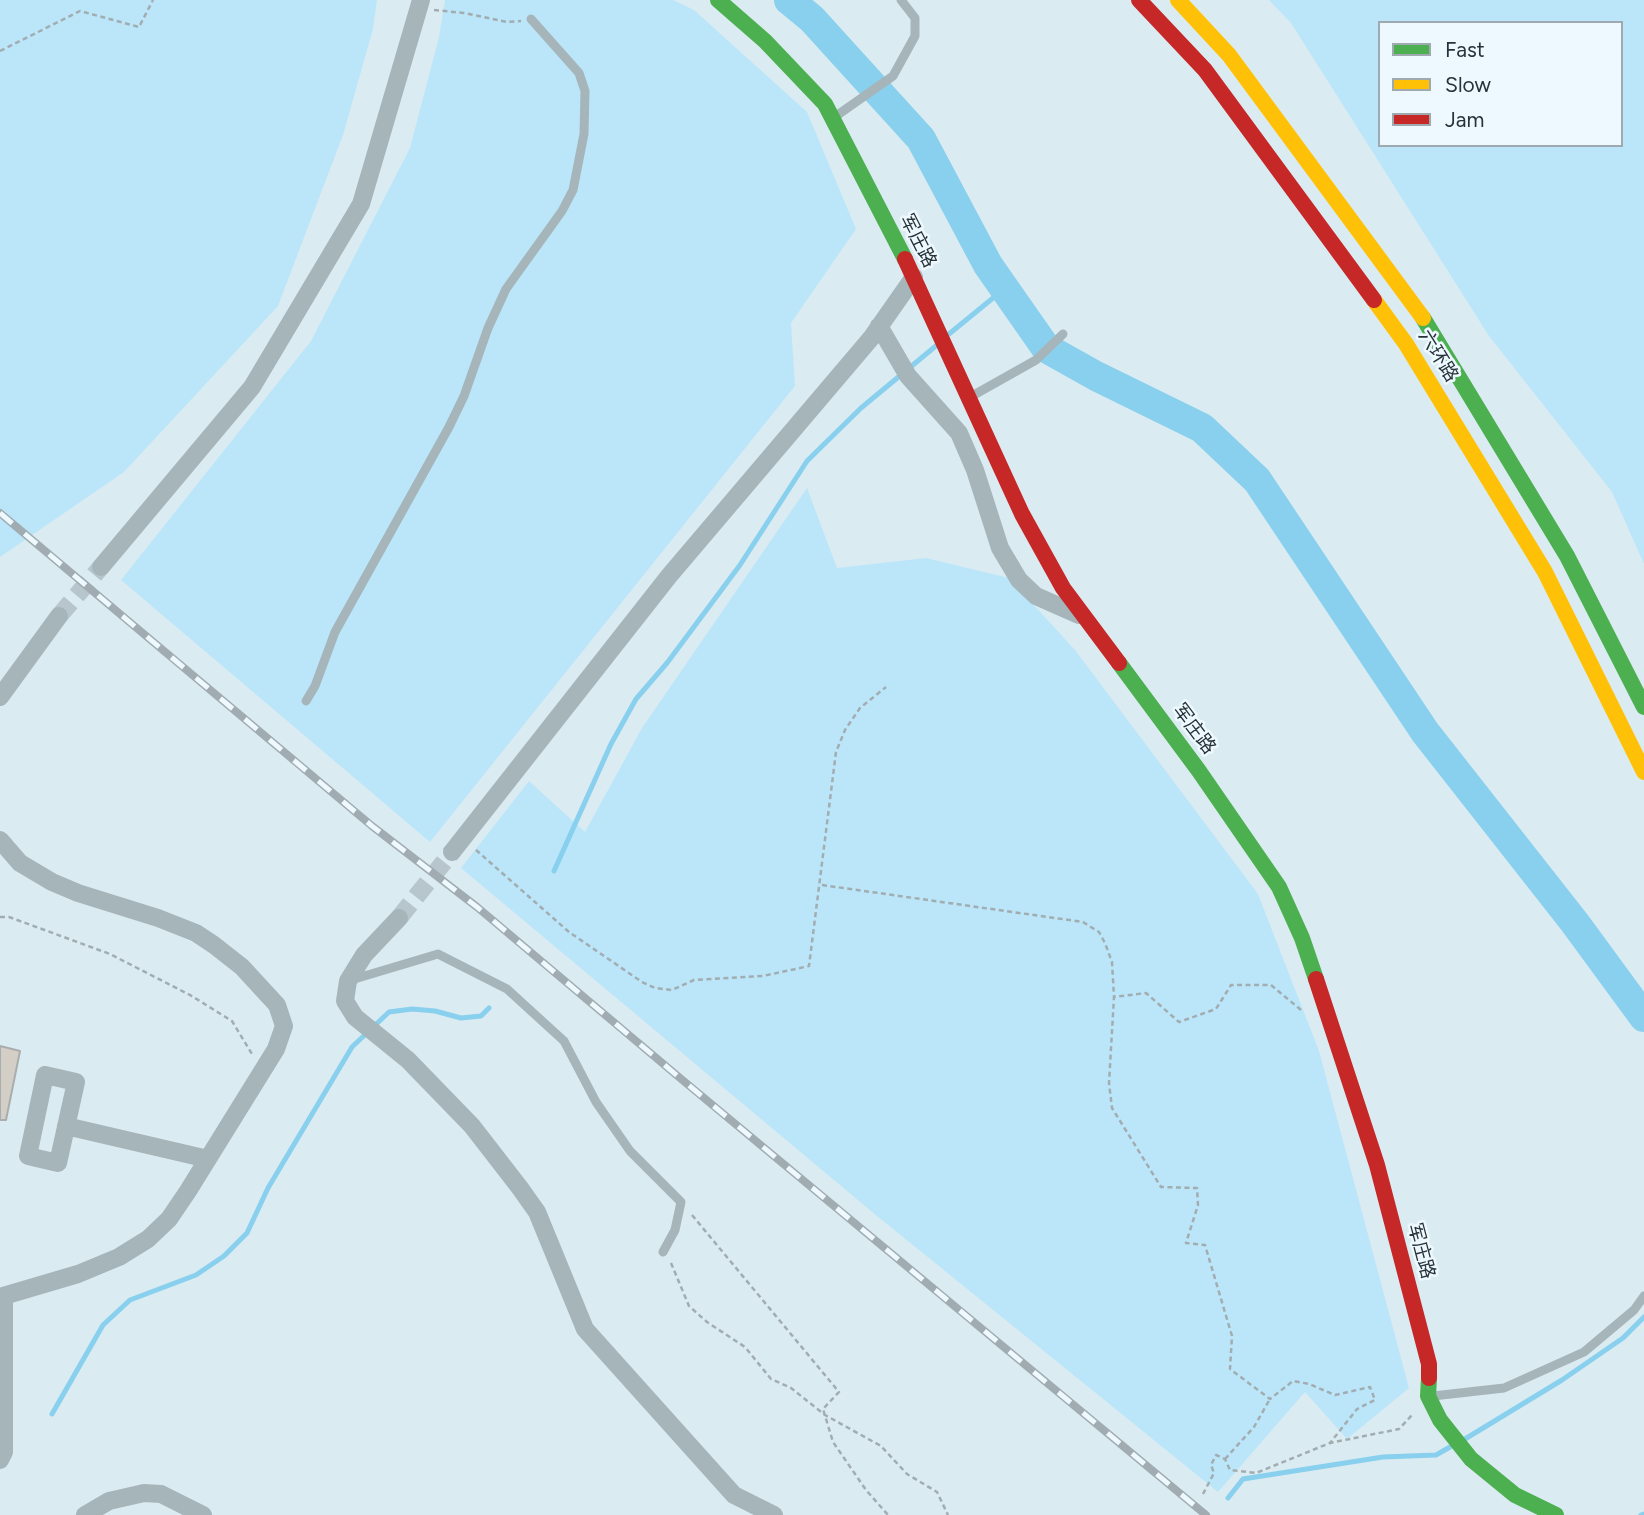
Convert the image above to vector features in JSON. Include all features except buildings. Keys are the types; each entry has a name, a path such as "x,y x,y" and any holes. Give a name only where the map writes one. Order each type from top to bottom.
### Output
{"main road":[{"name":"军庄路","path":"718,0 765,41 825,104 914,277 1022,513 1063,587 1199,771 1279,887 1302,938 1377,1165 1429,1364 1427,1396"},
{"name":"六环路","path":"1139,0 1205,70 1406,344 1545,572 1644,772"},
{"name":"六环路","path":"1178,0 1229,55 1428,325 1567,556 1644,707"},
{"path":"1427,1396 1440,1420 1471,1459 1515,1495 1550,1514"}],"street":[{"path":"101,567 252,387 361,204 420,4"},
{"path":"458,845 669,576 879,326 914,277"},
{"path":"879,326 908,376 958,433 975,470 1000,548 1019,580 1036,596 1085,617"},
{"path":"0,697 60,615"},
{"path":"0,840 20,863 52,882 196,933 226,953 255,980 276,1005 284,1026 276,1049 263,1072 169,1219 148,1239 119,1257 78,1274 2,1296 4,1452 0,1460"},
{"path":"399,918 364,955 348,981 345,1001 355,1017 408,1060 472,1126 520,1188 537,1212 585,1329 734,1495 774,1515"},
{"path":"45,1075 75,1082 66,1126 58,1163 28,1156 45,1075"},
{"path":"66,1126 208,1159"},
{"path":"85,1515 108,1501 144,1493 161,1494 203,1515"}],"lane":[{"path":"833,119 892,76 915,36 915,18 901,0"},
{"path":"306,701 335,632 449,427 506,289 562,211 573,190 584,134 585,91 579,73 531,19"},
{"path":"968,399 1036,360 1063,334"},
{"path":"348,981 439,954 507,989 564,1041 596,1102 631,1151 681,1202 675,1230 663,1252"},
{"path":"1427,1396 1504,1388 1584,1352 1634,1310 1644,1296"}],"path":[{"path":"0,51 80,10 139,27 153,0"},
{"path":"420,4 457,14 507,22 531,19"},
{"path":"458,845 569,932 642,982 663,990 672,990 694,980 764,976 809,967 836,752 845,730 860,708 886,687"},
{"path":"821,885 1083,922 1099,932 1112,962 1114,996 1109,1083 1111,1108 1161,1187 1197,1188 1198,1205 1186,1243 1205,1245 1232,1336 1230,1369 1270,1399"},
{"path":"0,917 9,917 110,954 190,995 232,1021 263,1072"},
{"path":"1114,996 1146,993 1179,1022 1216,1009 1231,985 1271,985 1313,1019 1328,1016"},
{"path":"681,1202 839,1392 823,1409 833,1442 866,1490 888,1515"},
{"path":"663,1252 689,1306 707,1322 746,1347 771,1379 792,1388 825,1415 881,1446 907,1474 937,1492 948,1515"},
{"path":"1224,1459 1254,1427 1270,1399 1293,1381 1309,1384 1335,1395 1370,1387 1375,1400 1357,1409 1331,1443"},
{"path":"1203,1494 1214,1473 1211,1465 1216,1455 1224,1459 1230,1470 1256,1473 1331,1443 1399,1429 1427,1396"}],"shaded area":[{"path":"0,0 377,0 373,29 343,135 278,306 124,472 0,557"},
{"path":"445,0 673,0 694,10 807,112 856,229 791,323 795,386 430,842 121,580 311,341 410,148 439,37"},
{"path":"1269,0 1644,0 1644,564 1612,492 1489,336 1291,23"},
{"path":"807,488 837,568 926,558 1009,578 1075,650 1258,894 1319,1051 1409,1388 1347,1439 1305,1392 1218,1492 877,1216 461,868 529,781 585,832 642,728"}],"waterway":[{"path":"789,0 812,19 921,139 988,265 1046,348 1202,428 1257,480 1425,732 1575,923 1644,1017"},
{"path":"949,334 1004,289"},
{"path":"554,871 611,744 636,699 667,663 740,565 807,461 861,408 937,345"},
{"path":"52,1414 103,1325 130,1300 196,1275 224,1256 247,1233 268,1188 352,1047 389,1012 412,1009 435,1011 461,1018 481,1016 489,1008"},
{"path":"1465,1439 1562,1380 1623,1338 1644,1317"},
{"path":"1228,1498 1243,1479 1383,1457 1436,1455 1450,1447"}],"tunnel":[{"path":"59,616 101,567"},
{"path":"399,918 452,852"}],"railway":[{"path":"0,513 372,826 477,907 1206,1515"}],"traffic: fast":[{"path":"718,0 765,41 825,104 905,259"},
{"path":"1423,318 1567,556 1644,707"},
{"path":"1119,663 1199,771 1279,887 1302,938 1316,979"},
{"path":"1429,1378 1428,1396 1440,1420 1471,1459 1515,1495 1556,1515"}],"traffic: slow":[{"path":"1178,0 1229,55 1423,318"},
{"path":"1374,300 1406,344 1545,572 1644,772"}],"traffic: jam":[{"path":"1139,0 1205,70 1374,300"},
{"path":"905,259 1022,514 1063,588 1119,663"},
{"path":"1316,979 1377,1165 1429,1364 1429,1378"}]}
